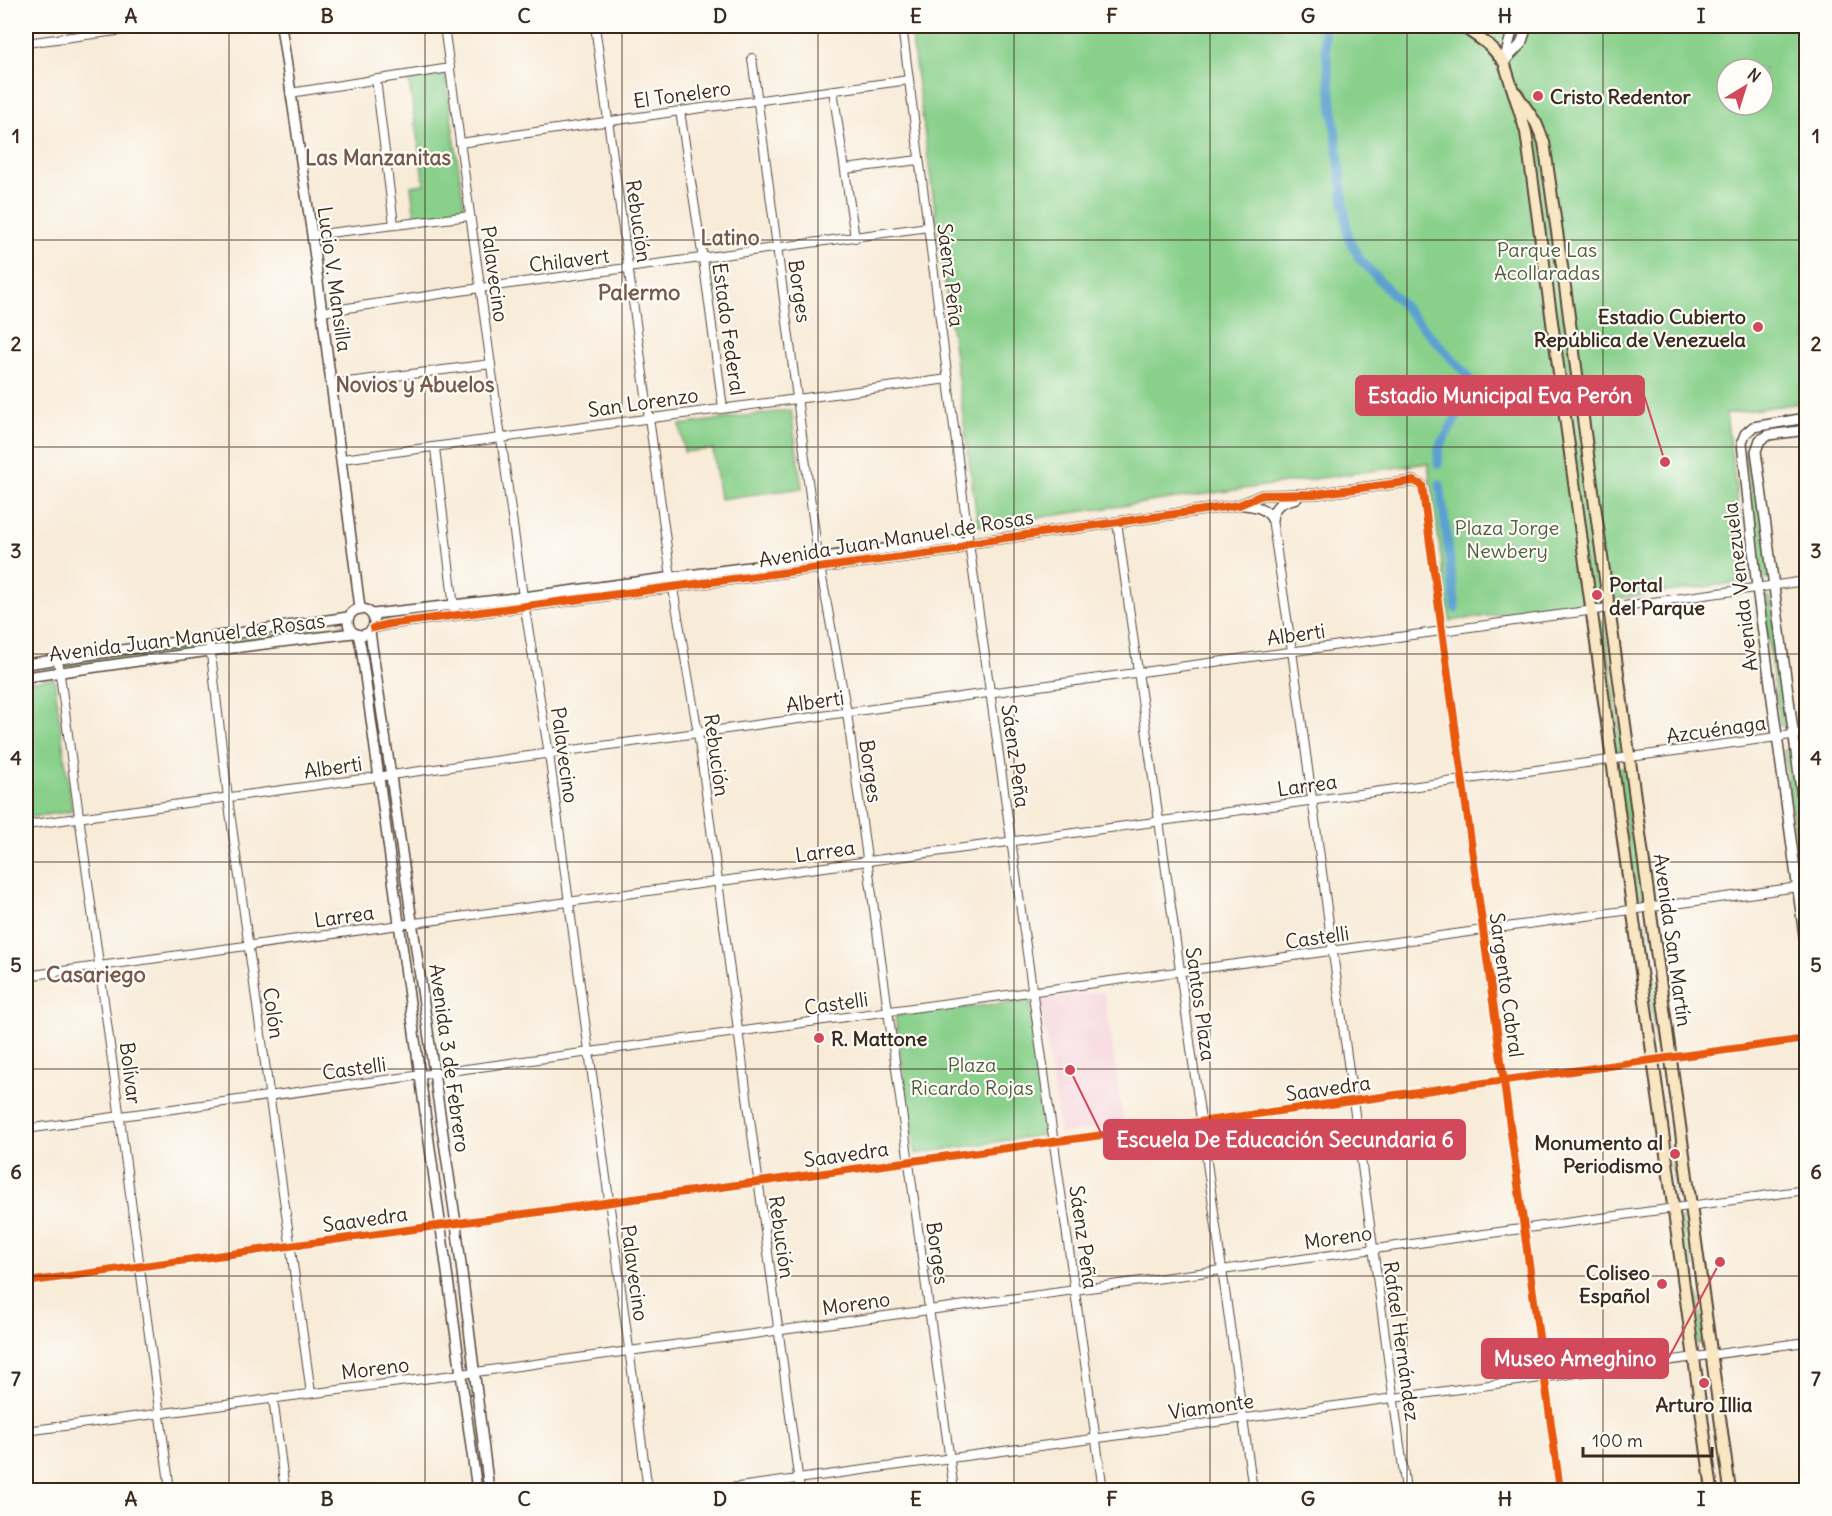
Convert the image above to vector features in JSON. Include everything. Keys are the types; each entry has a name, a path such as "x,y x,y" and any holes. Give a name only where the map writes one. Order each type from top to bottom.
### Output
{"main road":[{"path":"1462,26 1489,45 1504,62"},
{"name":"Avenida San Martín","path":"1504,62 1526,132 1712,1491"},
{"name":"Avenida San Martín","path":"1511,85 1530,112 1544,142 1730,1491"},
{"path":"1546,290 1565,287"}],"street":[{"path":"26,43 153,26"},
{"name":"Lucio V. Mansilla","path":"281,26 312,235 360,608"},
{"name":"Palavecino","path":"444,26 524,602 549,754 648,1491"},
{"name":"Rebución","path":"595,26 673,582 698,733 800,1491"},
{"name":"Sáenz Peña","path":"902,26 969,543 1103,1491"},
{"path":"1504,62 1510,41 1510,26"},
{"path":"1504,62 1521,44 1527,26"},
{"name":"Borges","path":"752,58 818,556 847,713 954,1491"},
{"path":"290,93 450,68"},
{"path":"376,79 394,225"},
{"name":"El Tonelero","path":"460,143 909,80"},
{"path":"833,90 855,238"},
{"name":"Estado Federal","path":"680,111 723,408"},
{"path":"844,169 920,160"},
{"path":"312,235 470,216"},
{"name":"Chilavert","path":"321,312 480,288 928,228"},
{"path":"332,384 491,364"},
{"name":"San Lorenzo","path":"342,459 948,379"},
{"path":"1806,418 1753,427 1746,433 1760,441 1769,435 1806,430"},
{"name":"Avenida Venezuela","path":"1746,433 1742,447 1757,588 1777,737 1802,887 1806,950"},
{"name":"Avenida Venezuela","path":"1760,441 1756,451 1806,828"},
{"path":"435,448 455,616"},
{"name":"Avenida Juan Manuel de Rosas","path":"673,582 745,566 818,556 952,540 969,543 1239,505 1262,495 1315,494 1414,481 1422,484"},
{"name":"Sargento Cabral","path":"1422,484 1560,1491"},
{"path":"1272,519 1278,504 1315,494"},
{"path":"1239,505 1258,507 1270,514 1272,519"},
{"name":"Rafael Hernández","path":"1272,519 1406,1491"},
{"name":"Santos Plaza","path":"1117,522 1253,1491"},
{"name":"Avenida Juan Manuel de Rosas","path":"372,630 524,602 673,582 747,577 956,550 969,543"},
{"path":"745,566 747,577"},
{"name":"Alberti","path":"26,825 1806,581"},
{"name":"Avenida Juan Manuel de Rosas","path":"372,614 524,602"},
{"path":"366,609 372,614 374,619 372,630 366,634 356,634 348,626 348,617 354,610 366,609"},
{"name":"Avenida Juan Manuel de Rosas","path":"26,664 348,617"},
{"name":"Avenida 3 de Febrero","path":"372,630 456,1224 489,1491"},
{"name":"Avenida Juan Manuel de Rosas","path":"26,677 209,651 356,634"},
{"name":"Avenida 3 de Febrero","path":"356,634 361,647 380,777 477,1491"},
{"name":"Colón","path":"208,637 248,946 311,1393"},
{"name":"Bolívar","path":"58,660 170,1491"},
{"name":"Azcuénaga","path":"1629,757 1806,733"},
{"name":"Larrea","path":"26,976 1629,757"},
{"name":"Castelli","path":"26,1128 1802,887"},
{"name":"Saavedra","path":"26,1282 1806,1039"},
{"name":"Moreno","path":"26,1431 476,1372 1806,1190"},
{"name":"Viamonte","path":"716,1491 1806,1342"},
{"path":"273,1398 285,1491"}],"shaded area":[{"path":"1104,991 1124,1125 1060,1134 1040,1000"}],"green space":[{"name":"Parque Las Acollaradas","path":"910,26 1806,26 1806,402 1726,414 1748,581 1450,621 1428,463 978,526"},
{"path":"445,75 465,211 415,218 411,186 424,184 409,80"},
{"path":"791,410 802,488 720,499 713,449 684,452 680,425"},
{"path":"1752,449 1771,578 1763,579 1744,451"},
{"path":"1770,596 1789,725 1780,726 1762,597"},
{"path":"1604,621 1623,750 1615,751 1596,622"},
{"path":"344,625 344,630 217,647 216,642"},
{"path":"196,645 196,650 69,667 68,662"},
{"path":"54,678 72,811 26,818 26,682"},
{"path":"1791,749 1806,854 1806,878 1802,879 1783,750"},
{"path":"1625,767 1644,896 1636,897 1617,768"},
{"path":"1647,922 1666,1051 1657,1052 1639,923"},
{"name":"Plaza Ricardo Rojas","path":"1030,1000 1048,1134 916,1154 895,1016"},
{"path":"1677,1145 1684,1195 1676,1196 1669,1146"},
{"path":"1688,1218 1695,1268 1687,1269 1680,1219"},
{"path":"1698,1293 1705,1343 1697,1344 1690,1294"}],"waterway":[{"path":"1323,26 1348,237 1359,258 1470,381 1467,398 1439,448 1438,464"},
{"path":"1440,484 1456,609"}],"cycle path":[{"path":"373,628 389,624 956,550 969,543 1239,505 1262,495 1315,494 1414,481 1422,485 1560,1490"},
{"path":"26,1282 1806,1039"}],"place":[{"name":"Cristo Redentor","path":"1538,96"},
{"name":"Estadio Cubierto República de Venezuela","path":"1758,327"},
{"name":"Estadio Municipal Eva Perón","path":"1665,462"},
{"name":"Portal del Parque","path":"1597,595"},
{"name":"R. Mattone","path":"819,1038"},
{"name":"Escuela De Educación Secundaria 6","path":"1070,1070"},
{"name":"Monumento al Periodismo","path":"1675,1154"},
{"name":"Museo Ameghino","path":"1720,1262"},
{"name":"Coliseo Español","path":"1662,1284"},
{"name":"Arturo Illia","path":"1704,1383"}],"district":[{"name":"Las Manzanitas","path":"378,157"},
{"name":"Latino","path":"730,237"},
{"name":"Palermo","path":"639,292"},
{"name":"Novios y Abuelos","path":"415,384"},
{"name":"Casariego","path":"96,974"}],"park label":[{"name":"Plaza Jorge Newbery","path":"1507,538"}]}
